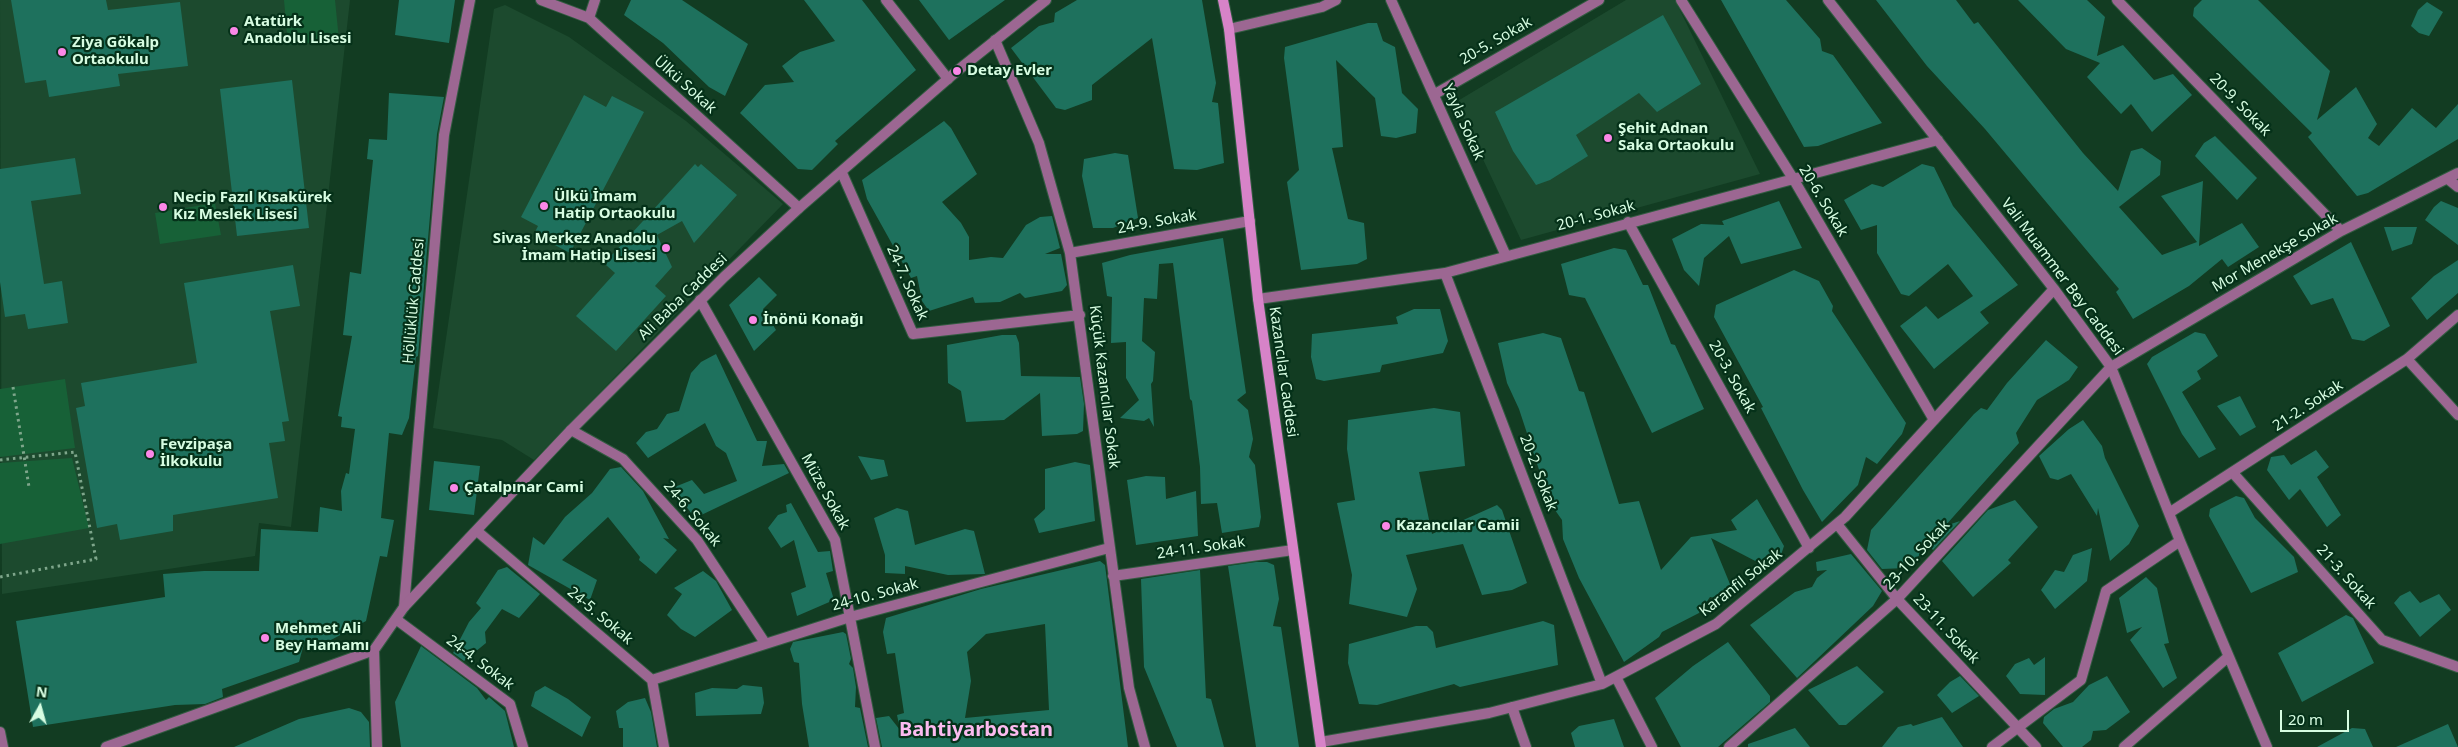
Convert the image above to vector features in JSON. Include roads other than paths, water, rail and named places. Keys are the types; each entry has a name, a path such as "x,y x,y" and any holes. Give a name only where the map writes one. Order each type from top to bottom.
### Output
{"main road":[{"name":"Kazancılar Caddesi","path":"1223,0 1229,29 1258,298 1321,745"}],"street":[{"name":"Höllüklük Caddesi","path":"404,607 444,135 470,0"},
{"name":"Ülkü Sokak","path":"541,0 589,18 799,208"},
{"path":"589,18 595,0"},
{"path":"886,0 948,79"},
{"name":"Ali Baba Caddesi","path":"374,650 397,620 404,607 571,430 700,300 799,208 842,173 948,79 1046,0"},
{"path":"1229,29 1322,7 1336,0"},
{"name":"Yayla Sokak","path":"1391,0 1435,94 1506,256"},
{"name":"20-5. Sokak","path":"1435,94 1599,0"},
{"name":"20-6. Sokak","path":"1681,0 1794,180 1934,420"},
{"name":"Vali Muammer Bey Caddesi","path":"1828,0 2054,289 2111,367 2180,541 2267,747"},
{"name":"20-9. Sokak","path":"2117,0 2341,231"},
{"name":"Küçük Kazancılar Sokak","path":"995,40 1039,143 1070,253 1080,315 1109,548 1129,688 1145,747"},
{"name":"20-1. Sokak","path":"1258,298 1445,273 1628,222 1794,180 1938,140"},
{"name":"24-7. Sokak","path":"842,173 913,334 1080,315"},
{"name":"Mor Menekşe Sokak","path":"2111,367 2341,231 2458,173"},
{"path":"2448,179 2458,187"},
{"name":"24-9. Sokak","path":"1070,253 1250,221"},
{"name":"20-3. Sokak","path":"1628,222 1810,548"},
{"name":"20-2. Sokak","path":"1445,273 1602,684"},
{"name":"Karanfil Sokak","path":"1321,745 1512,707 1602,684 1716,624 1837,524 2054,289"},
{"name":"Müze Sokak","path":"700,300 835,540 875,747"},
{"name":"21-2. Sokak","path":"2169,514 2407,359 2458,315"},
{"path":"2407,359 2458,415"},
{"name":"23-10. Sokak","path":"1729,747 1897,599 2111,367"},
{"name":"24-6. Sokak","path":"571,430 623,459 637,474 697,540 765,642"},
{"name":"21-3. Sokak","path":"2233,473 2382,640 2458,666"},
{"name":"23-11. Sokak","path":"1837,524 1897,599 2036,747"},
{"name":"24-5. Sokak","path":"477,531 652,680"},
{"path":"1992,747 2081,680 2106,591 2180,541"},
{"name":"24-10. Sokak","path":"652,680 765,642 850,617 1109,548"},
{"name":"24-11. Sokak","path":"1113,576 1293,550"},
{"name":"24-4. Sokak","path":"397,620 510,704 523,747"},
{"path":"106,747 374,650 377,747"},
{"path":"2124,747 2228,657"},
{"path":"1616,677 1652,747"},
{"path":"652,680 664,747"},
{"path":"1512,707 1526,747"},
{"path":"0,732 3,747"}],"place":[{"name":"Atatürk Anadolu Lisesi","path":"234,31"},
{"name":"Ziya Gökalp Ortaokulu","path":"62,52"},
{"name":"Detay Evler","path":"957,71"},
{"name":"Şehit Adnan Saka Ortaokulu","path":"1608,138"},
{"name":"Ülkü İmam Hatip Ortaokulu","path":"544,206"},
{"name":"Necip Fazıl Kısakürek Kız Meslek Lisesi","path":"163,207"},
{"name":"Sivas Merkez Anadolu İmam Hatip Lisesi","path":"666,248"},
{"name":"İnönü Konağı","path":"753,320"},
{"name":"Fevzipaşa İlkokulu","path":"150,454"},
{"name":"Çatalpınar Cami","path":"454,488"},
{"name":"Kazancılar Camii","path":"1386,526"},
{"name":"Mehmet Ali Bey Hamamı","path":"265,638"}],"district":[{"name":"Bahtiyarbostan","path":"976,730"}]}
